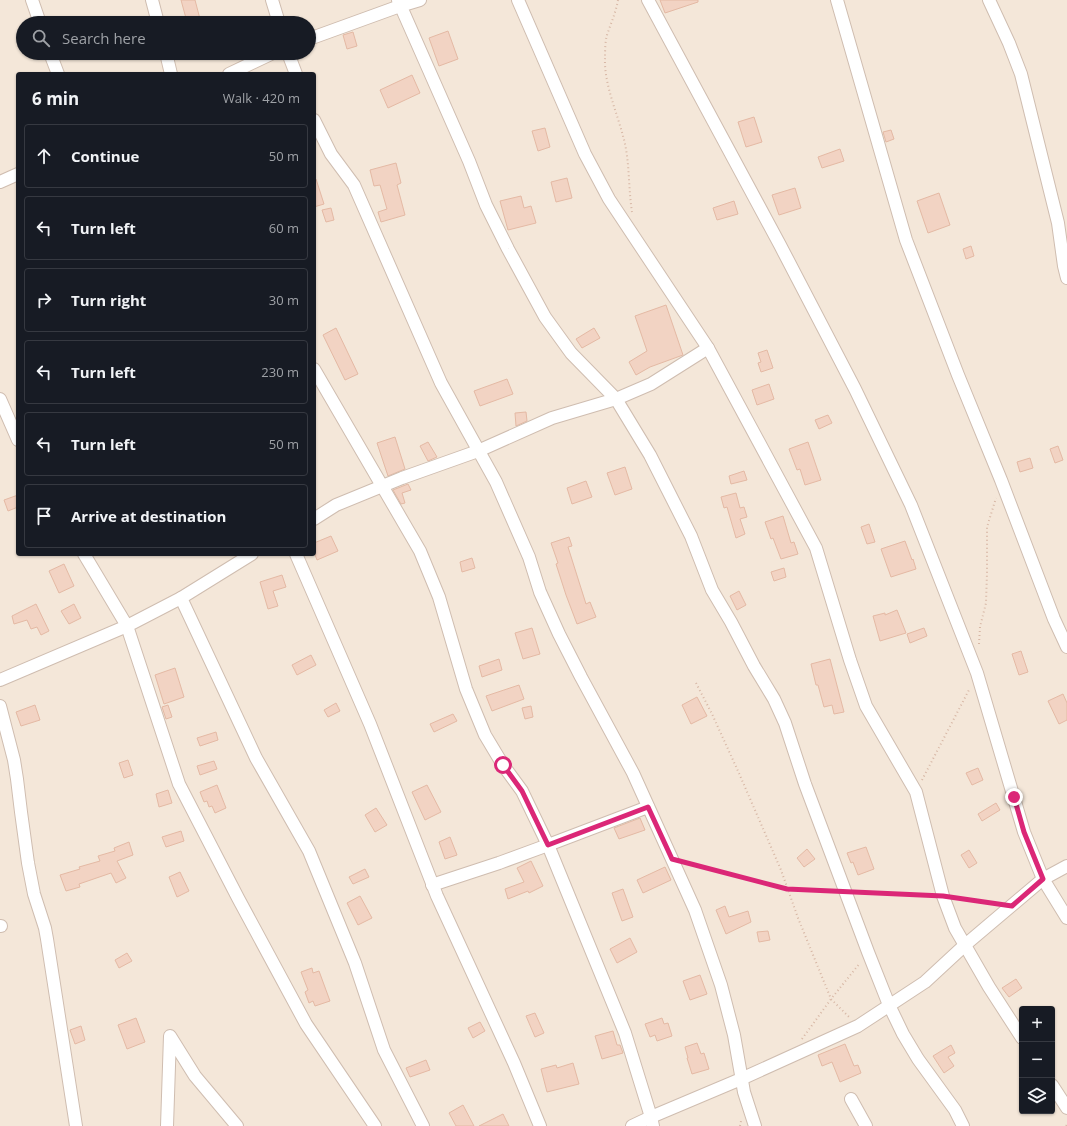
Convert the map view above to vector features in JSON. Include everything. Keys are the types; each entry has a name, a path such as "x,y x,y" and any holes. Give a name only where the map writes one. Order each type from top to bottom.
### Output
{"street":[{"path":"32,0 38,16"},
{"path":"152,0 156,16"},
{"path":"272,0 276,16"},
{"path":"316,36 399,3 420,0"},
{"path":"518,0 585,154 609,199 708,348 816,548 850,660 866,706 875,724 916,792 943,896 955,928 989,987 1019,1033"},
{"path":"648,0 856,389 911,505 977,673 1024,832 1043,879 1067,918"},
{"path":"837,0 906,240 958,375 1007,494 1054,620 1067,647"},
{"path":"989,0 1009,43 1021,74 1058,223 1067,278"},
{"path":"399,3 469,161 486,205 545,317 571,353 616,399 650,455 691,536 712,590 732,622 754,666 774,699 785,723 805,784 889,1006 918,1059 955,1110 964,1126"},
{"path":"53,60 57,72"},
{"path":"168,60 171,72"},
{"path":"233,72 258,60"},
{"path":"291,60 295,72"},
{"path":"316,124 331,154 354,185 441,383 496,482 529,557 540,592 559,634 633,773 695,910 721,985 734,1035 744,1092 754,1126"},
{"path":"0,182 16,175"},
{"path":"316,518 336,505 382,486 478,451 552,418 616,399 650,384 708,348"},
{"path":"316,372 420,551 439,597 466,689 485,735 503,765 522,791 548,845 625,1033 652,1122"},
{"path":"0,399 16,435"},
{"path":"85,556 127,626 179,784 306,1024 375,1126"},
{"path":"0,680 127,626 181,598 249,556"},
{"path":"297,556 370,724 432,885 514,1063 540,1126"},
{"path":"181,598 256,758 309,851 355,963 384,1050 423,1126"},
{"path":"0,706 14,760 28,863 34,894 46,934 76,1126"},
{"path":"432,885 499,863 648,807"},
{"path":"632,1126 652,1122 858,1026 925,982 1043,879 1067,866"},
{"path":"167,1126 170,1036 195,1076 237,1126"},
{"path":"1055,1090 1067,1108"},
{"path":"852,1099 866,1126"}],"path":[{"path":"618,0 607,37 605,71 616,114 624,136 628,158 629,192 633,218"},
{"path":"696,683 738,771 781,870 787,889 831,999 858,1026"},
{"path":"672,859 787,889 943,896 1012,906"},
{"path":"801,1040 868,952"}],"shaded area":[{"path":"0,0 1067,0 1067,1126 0,1126"}],"building":[{"path":"181,0 195,0 199,16 185,16"},
{"path":"660,0 698,0 698,2 665,13"},
{"path":"448,31 458,59 439,66 429,38"},
{"path":"353,32 357,46 347,49 343,35"},
{"path":"412,75 420,93 388,108 380,90"},
{"path":"754,117 762,142 746,147 738,122"},
{"path":"545,128 550,147 538,151 532,131"},
{"path":"891,130 894,139 886,142 883,132"},
{"path":"840,149 844,161 822,168 818,157"},
{"path":"396,163 401,183 397,185 405,215 381,222 378,212 387,209 380,185 374,186 370,170"},
{"path":"567,178 572,198 556,202 551,182"},
{"path":"316,179 324,204 316,206"},
{"path":"795,188 801,208 779,215 772,195"},
{"path":"939,193 950,225 928,233 917,201"},
{"path":"521,196 524,208 531,206 536,223 508,230 500,201"},
{"path":"734,201 738,214 717,220 713,208"},
{"path":"331,208 334,220 326,222 322,210"},
{"path":"971,246 974,256 966,259 963,249"},
{"path":"666,305 683,355 650,367 636,375 629,362 647,351 635,316"},
{"path":"336,328 358,374 345,380 323,335"},
{"path":"594,328 600,338 582,348 576,339"},
{"path":"767,350 773,368 761,372 758,363 761,362 758,353"},
{"path":"507,379 513,394 480,406 474,391"},
{"path":"769,384 774,399 757,405 752,390"},
{"path":"526,412 527,421 516,426 515,413"},
{"path":"828,415 832,423 819,429 815,420"},
{"path":"395,437 405,469 388,476 377,443"},
{"path":"428,442 437,457 428,461 420,446"},
{"path":"808,442 821,480 805,485 800,469 797,470 789,449"},
{"path":"1058,446 1063,460 1055,463 1050,449"},
{"path":"1030,458 1033,468 1020,472 1017,462"},
{"path":"625,467 632,489 615,495 607,473"},
{"path":"744,471 747,480 731,484 729,476"},
{"path":"586,481 592,497 572,504 567,488"},
{"path":"408,484 411,490 402,493 405,503 401,504 393,490"},
{"path":"736,493 740,508 744,507 747,517 740,519 745,534 736,538 727,507 724,508 721,497"},
{"path":"16,496 16,508 8,511 4,500"},
{"path":"783,516 791,543 794,542 798,554 781,559 773,538 771,539 765,522"},
{"path":"869,524 875,542 867,544 861,527"},
{"path":"331,536 338,551 317,560 316,556 316,542"},
{"path":"569,537 572,546 568,547 586,604 590,602 596,617 577,624 556,564 558,563 551,543"},
{"path":"905,541 916,569 891,577 881,549"},
{"path":"472,558 475,568 462,572 460,562"},
{"path":"64,564 74,586 59,593 49,571"},
{"path":"784,568 786,577 774,581 771,572"},
{"path":"282,575 286,587 273,591 278,606 268,609 260,582"},
{"path":"739,591 746,605 737,610 730,596"},
{"path":"36,604 49,631 41,635 37,627 31,629 27,620 14,624 12,616"},
{"path":"74,604 81,618 69,624 61,611"},
{"path":"897,610 906,633 880,641 873,616 885,613 885,615"},
{"path":"532,628 540,654 523,659 515,633"},
{"path":"924,628 927,636 910,643 907,634"},
{"path":"1021,651 1028,672 1019,675 1012,654"},
{"path":"311,655 316,665 297,675 292,665"},
{"path":"499,659 502,670 482,677 479,666"},
{"path":"830,659 844,712 834,714 832,705 824,707 818,685 816,685 811,664"},
{"path":"175,668 184,697 164,704 155,675"},
{"path":"519,685 524,699 492,711 486,696"},
{"path":"1063,694 1067,703 1067,720 1059,724 1048,701"},
{"path":"697,697 707,716 691,724 682,705"},
{"path":"336,703 340,711 328,717 324,710"},
{"path":"35,705 40,720 21,726 16,712"},
{"path":"168,705 172,717 166,719 162,707"},
{"path":"531,706 533,717 525,719 522,708"},
{"path":"453,714 457,721 434,732 430,724"},
{"path":"216,732 218,740 200,746 197,738"},
{"path":"128,760 133,775 124,778 119,763"},
{"path":"214,761 217,769 200,775 197,766"},
{"path":"978,768 983,780 972,785 966,773"},
{"path":"217,785 226,808 215,813 212,806 209,807 207,801 204,802 200,792"},
{"path":"427,785 441,812 425,820 412,792"},
{"path":"168,790 172,803 159,807 156,794"},
{"path":"996,803 1000,810 982,821 978,814"},
{"path":"376,808 387,825 375,832 365,815"},
{"path":"640,818 645,830 619,839 614,828"},
{"path":"181,831 184,841 166,847 162,837"},
{"path":"450,837 457,855 445,859 439,842"},
{"path":"129,842 133,855 117,861 126,878 116,883 111,873 79,884 80,887 66,891 60,875 80,869 79,867 100,861 98,856 115,851 114,848"},
{"path":"866,847 874,869 858,875 853,862 851,863 847,853"},
{"path":"807,849 815,859 804,867 797,858"},
{"path":"969,850 977,863 969,868 961,855"},
{"path":"531,861 543,886 529,893 528,891 508,899 505,889 524,882 517,868"},
{"path":"665,867 671,880 643,893 637,880"},
{"path":"365,869 369,877 353,884 349,877"},
{"path":"180,872 189,891 177,897 169,877"},
{"path":"623,889 633,917 622,921 612,893"},
{"path":"360,896 372,918 358,925 347,903"},
{"path":"725,906 729,917 748,911 751,922 726,934 716,910"},
{"path":"768,931 770,940 759,942 757,932"},
{"path":"630,938 637,952 617,963 610,949"},
{"path":"127,953 132,961 119,968 115,960"},
{"path":"312,968 313,973 319,971 330,1001 315,1006 313,1001 309,1003 305,992 308,990 301,972"},
{"path":"700,975 707,994 690,1000 683,981"},
{"path":"1016,979 1022,988 1009,997 1002,988"},
{"path":"535,1013 544,1033 535,1037 526,1016"},
{"path":"136,1018 145,1042 127,1049 118,1025"},
{"path":"662,1018 664,1024 668,1023 672,1036 657,1041 655,1035 650,1037 645,1024"},
{"path":"480,1022 485,1031 473,1038 468,1028"},
{"path":"81,1026 85,1040 75,1044 70,1030"},
{"path":"613,1031 617,1045 620,1045 623,1053 602,1059 595,1036"},
{"path":"697,1043 701,1054 704,1053 709,1069 692,1074 685,1047"},
{"path":"845,1044 854,1066 858,1065 861,1073 840,1082 832,1062 822,1066 818,1055"},
{"path":"951,1045 955,1053 948,1057 954,1066 944,1073 933,1056"},
{"path":"426,1060 430,1070 410,1077 406,1068"},
{"path":"573,1063 579,1084 547,1092 541,1069 556,1065 557,1068"},
{"path":"463,1105 474,1126 456,1126 449,1113"},
{"path":"503,1114 509,1126 479,1126"}],"route":[{"path":"503,765 522,791 548,845 648,807 672,859 787,889 943,896 1012,906 1043,879 1024,832 1014,797"}]}
